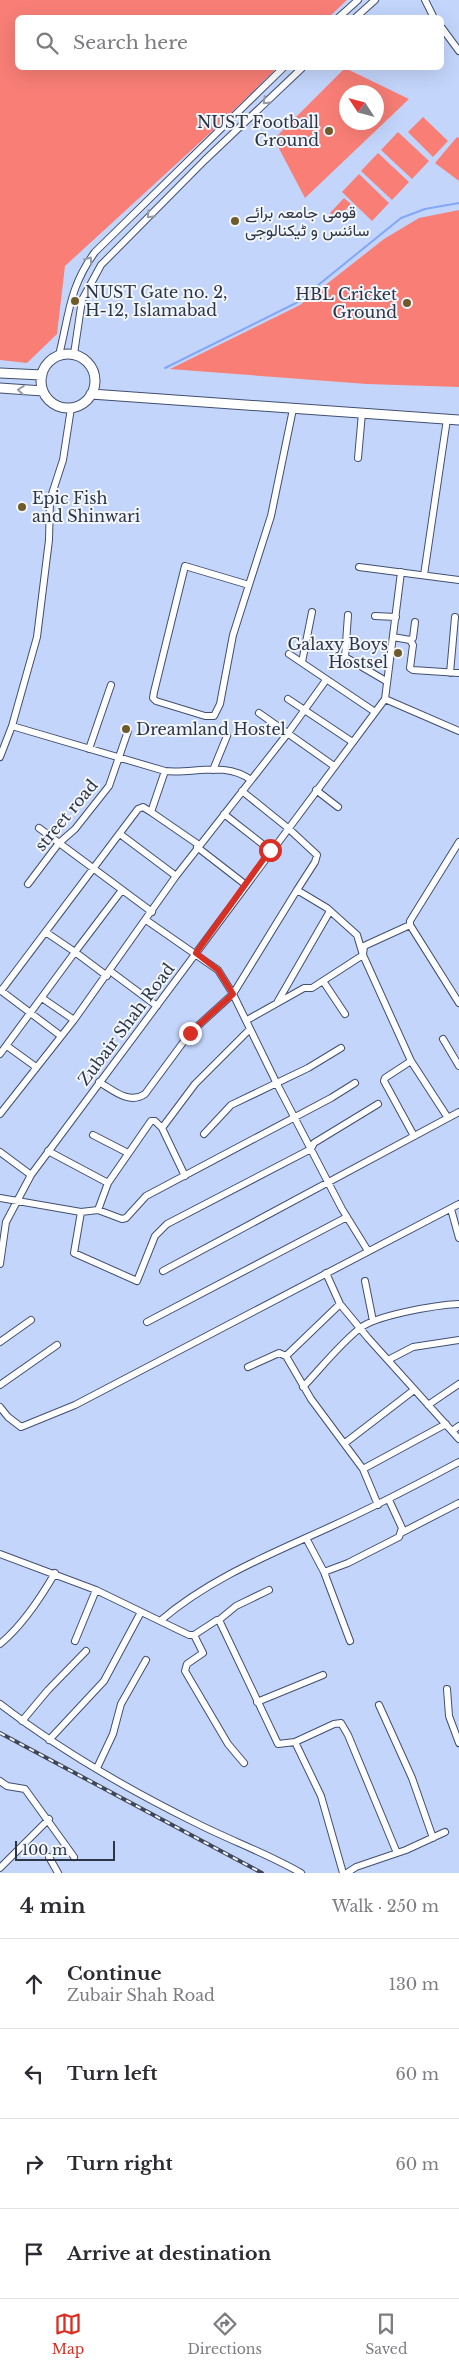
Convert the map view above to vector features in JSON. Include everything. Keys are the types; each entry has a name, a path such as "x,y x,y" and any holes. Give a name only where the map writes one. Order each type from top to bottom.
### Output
{"main road":[{"path":"74,354 86,360 93,371 94,386 91,394 86,401 70,408 54,404 43,391 42,375 51,360 58,356 74,354"},
{"path":"0,373 42,375"},
{"path":"0,388 43,391"},
{"path":"91,394 459,420"}],"street":[{"path":"341,15 358,0"},
{"path":"358,15 375,0"},
{"path":"424,0 432,15"},
{"path":"444,31 459,51"},
{"path":"58,356 73,290 86,265 152,195 281,70"},
{"path":"74,354 82,300 93,276 118,246 300,70"},
{"path":"197,152 205,160"},
{"path":"0,756 12,726 37,637 49,540 50,500 64,460 70,408"},
{"path":"249,584 185,566 154,692 153,698 156,701 205,716 214,716 220,704 233,635 260,556 271,516 293,409"},
{"path":"358,458 362,413"},
{"path":"424,575 447,419"},
{"path":"358,567 459,580"},
{"name":"Zubair Shah Road","path":"0,1264 6,1222 31,1175 270,850 384,699 401,572"},
{"path":"302,662 312,612"},
{"path":"348,616 345,657 386,681"},
{"path":"374,616 396,618"},
{"path":"450,673 455,617"},
{"path":"410,640 413,638 415,622"},
{"path":"393,637 410,640"},
{"path":"410,640 413,645 410,668 413,670 459,674"},
{"path":"289,654 375,712"},
{"path":"0,1114 74,1020 198,846 305,711 326,680"},
{"path":"89,749 111,685"},
{"path":"288,699 351,741"},
{"path":"384,699 459,731"},
{"path":"259,713 334,766"},
{"path":"12,726 165,771 180,773 226,769 239,772 251,780"},
{"name":"street road","path":"28,884 59,843 75,829 109,786 128,731"},
{"path":"213,770 227,736"},
{"path":"151,812 165,771"},
{"path":"316,790 338,807"},
{"path":"99,1082 125,1097 138,1099 145,1094 190,1033 233,994 315,862 317,854 242,791"},
{"path":"61,1036 1,991 47,933 138,809 143,807 151,812 198,846 246,885"},
{"path":"224,814 270,850"},
{"path":"39,828 152,912"},
{"path":"120,834 176,876"},
{"path":"459,842 410,921 410,925 459,1002"},
{"path":"0,1054 122,890"},
{"path":"297,890 330,911 356,935 363,955 411,1061 448,1118"},
{"path":"277,1002 330,911"},
{"path":"146,920 218,970 247,1020 276,1084 347,1217 368,1250"},
{"path":"363,955 364,946 410,925"},
{"path":"47,933 157,1006"},
{"path":"247,1020 304,988 312,988 363,955"},
{"path":"323,981 345,1014"},
{"path":"42,998 74,1020"},
{"path":"162,1128 195,1084 250,1029"},
{"path":"443,1040 459,1066"},
{"path":"6,1046 36,1068"},
{"path":"204,1134 231,1105 276,1084 341,1048"},
{"path":"411,1061 385,1078 384,1081 414,1136"},
{"path":"0,1198 18,1200 48,1208 81,1212 98,1210 122,1219 126,1218 146,1196 331,1098 355,1083"},
{"path":"81,1212 74,1254 137,1281 155,1236 167,1224 311,1149 314,1143 378,1104"},
{"path":"163,1271 459,1112"},
{"path":"98,1210 108,1183 151,1121 155,1121 162,1128 185,1176"},
{"path":"93,1134 128,1153"},
{"path":"48,1151 108,1183"},
{"path":"0,1152 31,1175"},
{"path":"0,1407 8,1417 21,1427 75,1405 459,1204"},
{"path":"450,1209 459,1238"},
{"path":"147,1322 347,1217"},
{"path":"326,1273 340,1304 459,1439"},
{"path":"364,1281 373,1321"},
{"path":"286,1356 340,1304"},
{"path":"303,1387 360,1328 373,1321 446,1305 459,1304"},
{"path":"0,1342 30,1320"},
{"path":"388,1360 413,1347 459,1340"},
{"path":"0,1385 57,1345"},
{"path":"248,1367 279,1353 286,1356 303,1387 363,1469 378,1505"},
{"path":"428,1405 459,1384"},
{"path":"345,1443 414,1390"},
{"path":"363,1469 446,1424"},
{"path":"452,1431 459,1426"},
{"path":"160,1621 177,1606 214,1582 389,1500 459,1462"},
{"path":"324,1572 369,1553 400,1537 402,1528 389,1500"},
{"path":"400,1533 459,1503"},
{"path":"306,1538 324,1572 350,1641"},
{"path":"0,1554 55,1573 96,1590 189,1635 194,1635 219,1620 236,1606 269,1590"},
{"path":"0,1644 14,1632 45,1591 55,1573"},
{"path":"75,1641 96,1590"},
{"path":"49,1740 104,1681 141,1612"},
{"path":"219,1620 276,1742 282,1745 296,1742 334,1724 341,1723 397,1852"},
{"path":"194,1635 203,1653 187,1664 185,1671 228,1744 244,1763"},
{"path":"22,1721 48,1690 86,1651"},
{"path":"97,1768 113,1734 121,1704 146,1660"},
{"path":"257,1702 323,1674"},
{"path":"447,1689 449,1716 459,1743"},
{"path":"0,1704 49,1740 185,1818 301,1873"},
{"path":"379,1705 412,1778 433,1838"},
{"path":"296,1742 321,1796 343,1873"},
{"path":"0,1781 7,1786 25,1789 74,1856"},
{"path":"0,1868 48,1819"},
{"path":"347,1873 356,1867 446,1832"},
{"path":"49,1857 58,1873"}],"shaded area":[{"path":"0,0 347,0 331,15 15,15 15,70 275,70 209,134 65,266 57,334 27,363 0,360"},
{"name":"NUST Football Ground","path":"343,70 349,70 380,85 339,85 339,130 376,130 305,198 274,139"},
{"name":"NUST Football Ground","path":"384,87 409,99 384,123"},
{"path":"423,117 448,141 433,157 408,132"},
{"path":"398,132 429,161 412,179 381,150"},
{"path":"457,137 459,138 459,181 435,163"},
{"path":"378,153 409,182 392,200 361,171"},
{"path":"359,174 389,203 372,221 342,192"},
{"path":"344,198 351,204 337,219 330,213"},
{"path":"459,210 459,387 367,384 170,369 300,305 384,239 419,218"}],"waterway":[{"path":"165,368 296,303 401,218 425,209 459,203"}],"railway":[{"path":"0,1733 262,1873"}],"place":[{"name":"NUST Football Ground","path":"329,131"},
{"name":"قومی جامعہ برائے سائنس و ٹیکنالوجی","path":"235,221"},
{"name":"NUST Gate no. 2, H-12, Islamabad","path":"75,301"},
{"name":"HBL Cricket Ground","path":"407,303"},
{"name":"Epic Fish and Shinwari","path":"22,507"},
{"name":"Galaxy Boys Hostsel","path":"398,653"},
{"name":"Dreamland Hostel","path":"126,729"}],"route":[{"path":"190,1033 233,994 218,970 196,953 270,850"}]}
